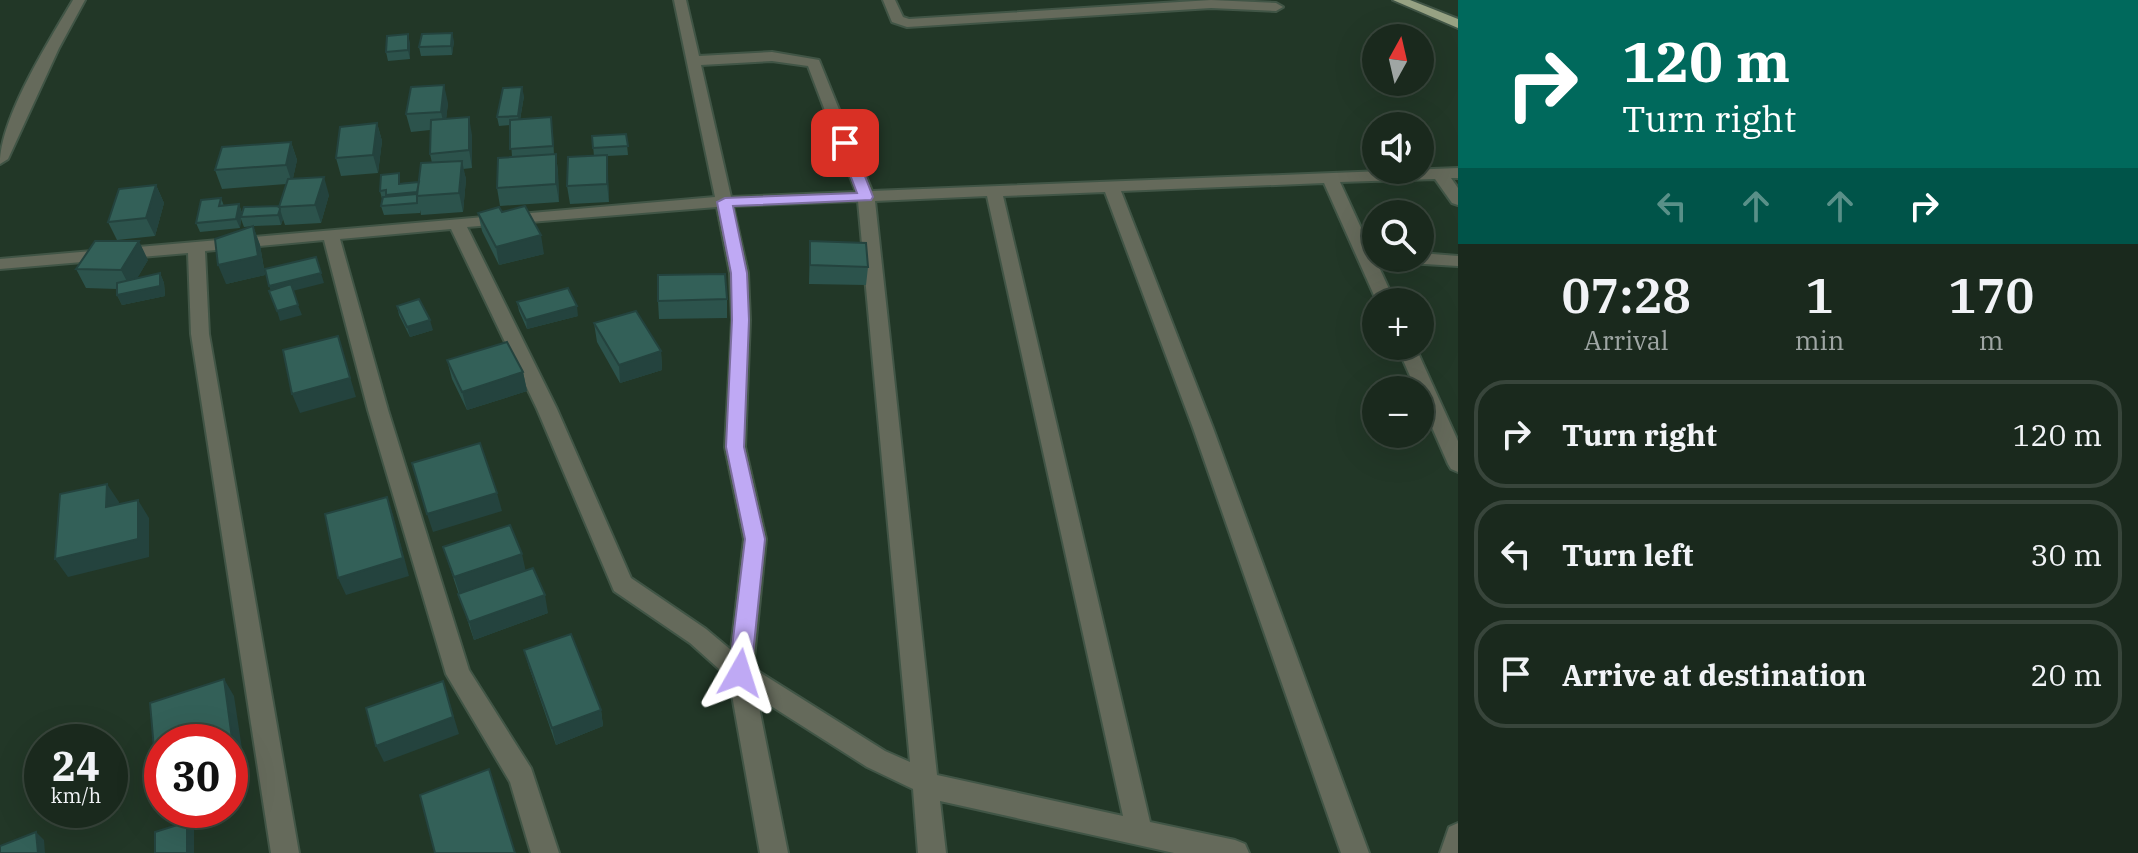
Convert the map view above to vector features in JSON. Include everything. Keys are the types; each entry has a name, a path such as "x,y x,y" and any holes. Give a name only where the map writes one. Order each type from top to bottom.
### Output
{"main road":[{"path":"1399,0 1458,24"}],"street":[{"path":"0,159 52,48 79,0"},
{"path":"680,0 725,202 739,289 735,447 755,539 740,673 774,853"},
{"path":"889,0 897,19 907,23 1211,4 1276,7"},
{"path":"693,61 787,58 814,63 866,197 932,853"},
{"path":"1439,173 1458,200"},
{"path":"0,264 725,202 1458,173"},
{"path":"1330,178 1362,239"},
{"path":"1111,186 1203,428 1355,853"},
{"path":"994,191 1035,384 1140,834"},
{"path":"457,224 547,409 622,584 698,636 740,673 876,759 926,783 940,789 1235,853"},
{"path":"331,235 378,410 458,674 522,777 545,853"},
{"path":"196,247 200,334 285,853"},
{"path":"1434,260 1458,261"},
{"path":"1412,360 1458,464"},
{"path":"1454,853 1458,836"}],"building":[{"path":"452,33 451,46 419,47 422,34"},
{"path":"408,34 408,50 386,52 387,36"},
{"path":"444,85 441,112 406,114 411,87"},
{"path":"522,87 518,116 497,117 503,88"},
{"path":"469,117 469,150 430,154 431,120"},
{"path":"551,117 553,146 510,149 510,120"},
{"path":"377,123 373,155 336,158 340,127"},
{"path":"626,134 628,146 593,148 592,136"},
{"path":"291,142 286,165 215,170 222,147"},
{"path":"556,154 556,184 497,188 498,158"},
{"path":"607,155 607,184 567,186 568,157"},
{"path":"462,161 459,193 417,196 421,163"},
{"path":"399,173 399,184 419,182 417,192 386,195 386,190 380,191 381,175"},
{"path":"324,177 315,205 279,207 288,179"},
{"path":"156,185 146,218 108,222 119,189"},
{"path":"417,194 417,203 381,206 383,197"},
{"path":"221,198 219,206 239,204 236,219 196,223 201,200"},
{"path":"279,206 278,215 241,217 244,207"},
{"path":"525,206 541,235 496,247 478,213 499,207 502,212"},
{"path":"253,226 258,256 218,265 215,239"},
{"path":"95,241 139,241 121,270 76,269"},
{"path":"810,241 866,243 868,267 810,265"},
{"path":"316,257 321,273 269,286 265,269"},
{"path":"160,273 160,286 117,295 117,283"},
{"path":"725,274 727,299 658,301 658,275"},
{"path":"291,284 298,305 277,311 269,291"},
{"path":"568,288 577,306 526,320 517,302"},
{"path":"419,299 430,320 407,327 397,306"},
{"path":"636,311 661,351 619,365 594,323"},
{"path":"338,336 350,378 292,394 283,350"},
{"path":"507,342 523,372 462,392 447,360"},
{"path":"480,443 497,493 427,514 412,463"},
{"path":"107,484 106,507 138,500 138,539 55,559 60,494"},
{"path":"387,497 403,558 338,578 325,514"},
{"path":"510,525 522,554 454,577 443,547"},
{"path":"533,568 545,595 469,622 458,594"},
{"path":"571,634 601,710 552,728 524,650"},
{"path":"224,679 230,724 152,724 150,703"},
{"path":"443,681 453,717 376,746 366,708"},
{"path":"489,769 515,853 435,853 420,795"},
{"path":"187,828 187,853 155,853 155,832"},
{"path":"36,832 38,853 0,853 0,846"}],"route":[{"path":"740,673 755,539 735,447 741,320 739,273 725,202 866,197 845,143"}]}
